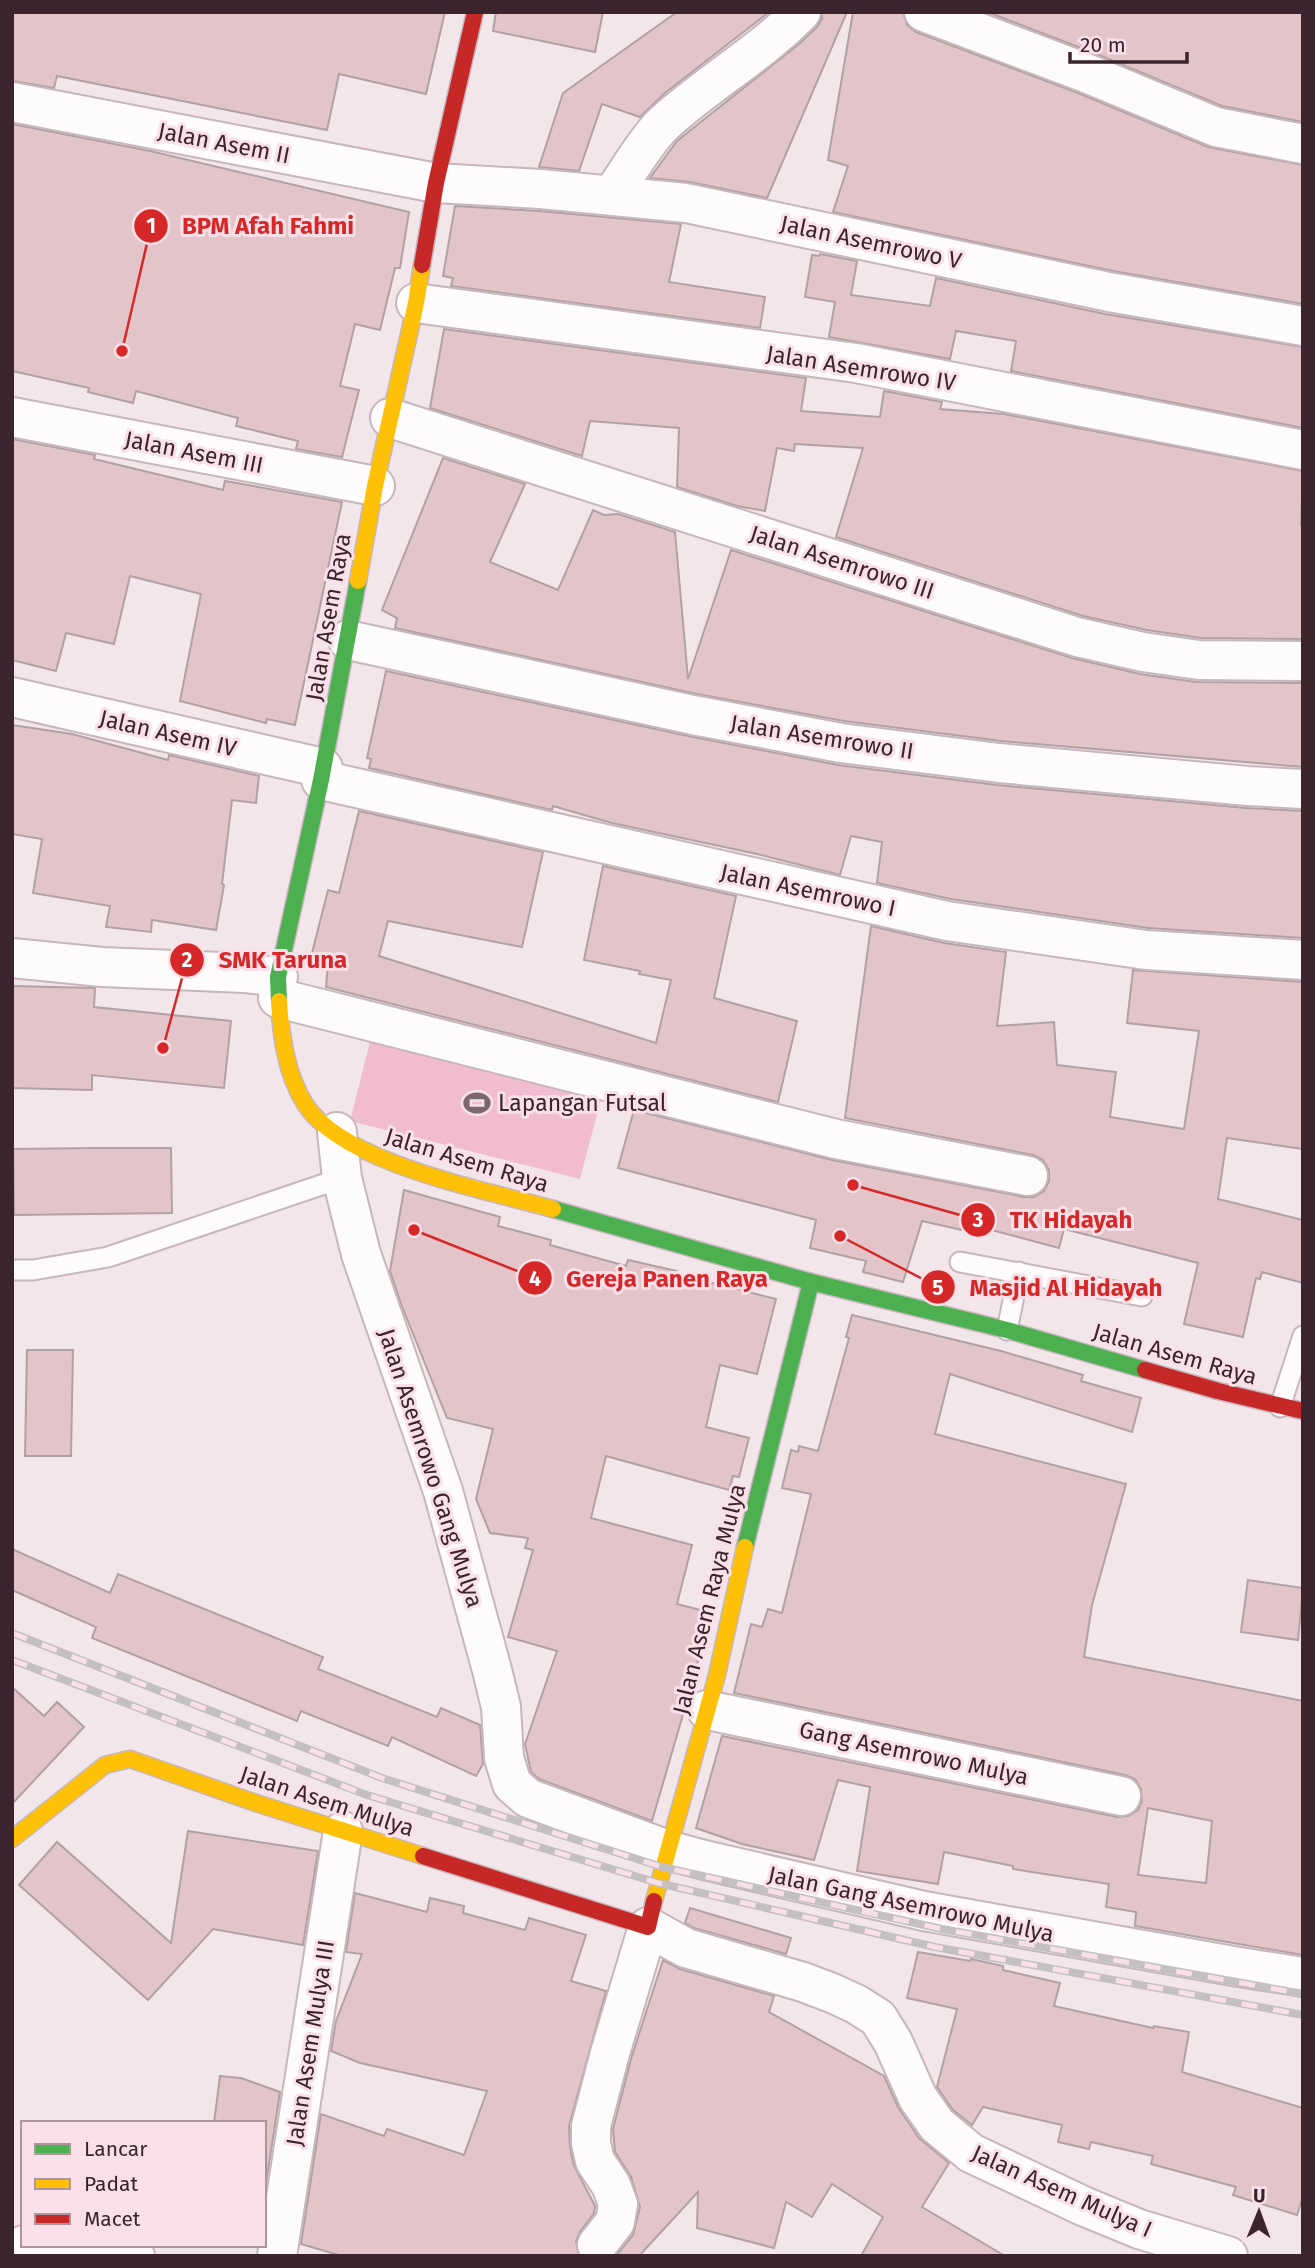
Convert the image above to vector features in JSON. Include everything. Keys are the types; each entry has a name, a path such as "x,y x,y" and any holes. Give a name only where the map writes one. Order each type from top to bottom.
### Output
{"street":[{"name":"Jalan Asem Raya","path":"475,12 436,183 416,303 375,486 348,640 278,987 286,1050 300,1097 315,1117 363,1151 389,1163 811,1282 1007,1330 1280,1407 1303,1411"},
{"path":"612,195 660,128 687,103 720,81 801,12"},
{"path":"924,12 1086,73 1216,127 1303,144"},
{"name":"Jalan Asem II","path":"12,102 436,183"},
{"name":"Jalan Asemrowo V","path":"436,183 686,203 1109,292 1303,326"},
{"name":"Jalan Asemrowo IV","path":"416,303 856,363 1303,450"},
{"name":"Jalan Asem III","path":"12,417 375,486"},
{"name":"Jalan Asemrowo III","path":"390,418 1077,637 1143,652 1199,660 1303,661"},
{"name":"Jalan Asemrowo II","path":"348,640 693,715 841,743 999,763 1303,789"},
{"name":"Jalan Asem IV","path":"12,697 322,774"},
{"name":"Jalan Asemrowo I","path":"322,774 947,921 1146,950 1303,960"},
{"path":"12,958 102,967 245,973 278,987 836,1139 1028,1176"},
{"name":"Jalan Asemrowo Gang Mulya","path":"337,1132 342,1178 361,1254 450,1517 492,1670 501,1707 504,1758 512,1784 528,1798"},
{"name":"Jalan Asem Raya Mulya","path":"648,1927 707,1710 811,1282"},
{"name":"Gang Asemrowo Mulya","path":"707,1710 1121,1796"},
{"name":"Jalan Asem Mulya","path":"12,1839 105,1765 130,1759 343,1831 648,1927"},
{"name":"Jalan Gang Asemrowo Mulya","path":"528,1798 668,1850 924,1911 1303,1977"},
{"name":"Jalan Asem Mulya III","path":"277,2256 343,1831"},
{"path":"597,2245 615,2222 618,2204 611,2185 595,2161 591,2126 648,1927"},
{"name":"Jalan Asem Mulya I","path":"648,1927 686,1948 832,1993 878,2018 893,2042 918,2098 937,2124 971,2153 1083,2206 1139,2229 1228,2256"},
{"path":"44,2247 135,2256"}],"lane":[{"path":"12,1270 33,1270 107,1256 342,1178"},
{"path":"960,1262 1142,1296"},
{"path":"1007,1330 1019,1272"},
{"path":"1280,1407 1303,1336"}],"shaded area":[{"name":"Lapangan Futsal","path":"374,1026 605,1084 580,1179 350,1121"}],"building":[{"path":"12,12 445,12 426,94 339,74 327,130 57,76 54,88 12,81"},
{"path":"496,12 603,12 595,52 493,31"},
{"path":"677,12 769,12 665,93 640,117 602,104 579,171 539,167 563,93"},
{"path":"822,12 847,12 767,198 690,182 650,178 677,141 799,44 817,27 822,19"},
{"path":"853,12 903,12 907,25 916,32 1078,93 1208,147 1303,165 1303,304 1113,271 833,212 848,166 828,160"},
{"path":"987,12 1303,12 1303,122 1222,106"},
{"path":"12,124 150,151 409,212 400,268 395,268 380,330 355,324 340,386 359,390 342,457 296,449 298,441 236,426 238,418 136,391 133,403 88,392 89,388 12,371"},
{"path":"455,206 681,224 669,282 765,297 760,328 451,286 453,278 443,276"},
{"path":"812,255 857,261 851,295 930,306 936,278 1105,314 1303,347 1303,428 1011,371 1016,341 956,331 950,359 829,337 835,302 805,297"},
{"path":"444,329 806,378 801,411 880,417 884,391 942,402 940,409 1004,414 1303,471 1303,639 1201,638 1147,630 1083,616 836,537 863,448 795,444 794,451 777,448 765,511 737,506 677,487 679,428 590,421 582,456 430,408"},
{"path":"12,439 95,455 94,459 223,490 225,481 342,502 295,725 267,719 266,723 180,701 201,594 130,576 114,644 66,633 56,671 12,660"},
{"path":"443,458 525,484 490,562 558,590 593,510 604,515 618,514 675,532 688,679 731,550 1072,658 1140,674 1196,682 1303,683 1303,767 1001,741 844,721 697,694 395,628 397,618 382,610"},
{"path":"386,671 688,736 838,765 997,785 1303,811 1303,938 1148,928 951,899 877,883 882,842 851,836 840,875 612,823 553,806 552,810 369,768 371,759 367,758"},
{"path":"12,725 72,734 168,760 169,755 259,776 256,803 232,800 224,885 216,930 152,920 151,932 106,927 110,906 33,893 42,839 12,834"},
{"path":"359,811 543,852 522,947 388,921 379,956 656,1043 671,980 584,960 603,866 736,896 714,998 797,1021 778,1102 326,987 328,964 310,961 328,890 339,893"},
{"path":"871,926 944,943 1006,952 997,1026 1054,1022 1057,1065 1116,1072 1110,1117 1184,1129 1199,1031 1127,1023 1133,970 1303,982 1303,1149 1227,1138 1218,1199 1303,1220 1303,1283 1262,1272 1260,1279 1256,1278 1243,1337 1184,1324 1198,1263 1064,1229 1059,1248 973,1225 971,1232 922,1221 903,1282 863,1272 866,1261 810,1248 816,1220 618,1168 634,1110 832,1160 1024,1197 1034,1197 1044,1191 1049,1181 1049,1170 1043,1160 1033,1155 845,1118"},
{"path":"12,986 95,988 94,1007 231,1021 224,1088 92,1075 92,1090 12,1088"},
{"path":"171,1148 172,1213 14,1215 13,1149"},
{"path":"404,1190 500,1217 498,1226 551,1240 550,1245 626,1266 628,1260 677,1271 677,1274 776,1299 757,1374 720,1365 706,1427 749,1438 739,1477 733,1476 729,1490 606,1456 591,1518 692,1545 677,1604 708,1612 696,1670 652,1821 539,1779 531,1772 525,1744 557,1651 508,1637 533,1550 525,1548 528,1538 490,1533 476,1499 493,1429 447,1418 401,1304 390,1271"},
{"path":"852,1315 1001,1351 1083,1375 1081,1381 1141,1398 1132,1432 950,1374 935,1434 1126,1484 1092,1605 1084,1657 1303,1701 1303,1955 1135,1926 1136,1912 1106,1907 1109,1884 1013,1869 1013,1866 944,1852 938,1884 857,1871 870,1787 838,1780 814,1860 742,1844 696,1828 722,1736 1117,1817 1128,1816 1138,1810 1142,1801 1141,1789 1135,1779 1125,1775 734,1693 751,1624 762,1627 768,1609 782,1613 811,1494 782,1488 791,1450 798,1452 799,1446 818,1451 849,1338 846,1337","holes":["1148,1808 1212,1821 1206,1883 1138,1875"]},
{"path":"27,1350 73,1350 71,1456 25,1456"},
{"path":"12,1549 110,1593 118,1574 323,1657 318,1669 437,1717 441,1708 480,1725 483,1764 476,1776 392,1737 388,1746 301,1711 297,1721 92,1638 96,1627 12,1590"},
{"path":"1248,1580 1303,1588 1298,1640 1241,1632"},
{"path":"12,1687 44,1716 57,1702 84,1727 12,1804"},
{"path":"188,1831 318,1851 303,1945 213,1929 148,2000 19,1885 57,1842 171,1943"},
{"path":"355,1893 427,1912 430,1898 464,1906 463,1913 525,1930 529,1918 586,1935 571,1981 606,1991 569,2126 574,2166 595,2206 594,2213 576,2241 579,2256 342,2256 301,2244 321,2114 384,2136 387,2129 464,2155 487,2091 360,2063 331,2051 336,2021 362,1954 346,1952"},
{"path":"690,1908 791,1938 786,1954 694,1928 685,1923"},
{"path":"918,1952 970,1961 971,1959 1003,1966 1003,1970 1060,1983 1054,2006 1153,2028 1189,2032 1182,2072 1303,2108 1303,2196 1297,2215 1233,2195 1236,2187 1151,2164 1153,2156 1091,2142 1089,2149 1058,2142 1062,2125 983,2107 972,2125 953,2110 937,2087 957,2009 907,1998"},
{"path":"663,1960 680,1969 774,1996 769,2012 884,2076 898,2107 919,2138 949,2163 922,2207 1005,2256 861,2256 883,2217 832,2184 812,2217 786,2202 774,2248 697,2228 698,2192 639,2256 616,2256 633,2235 640,2207 631,2177 615,2152 613,2129 631,2059"},
{"path":"220,2076 241,2078 280,2092 266,2183 266,2121 214,2121"}],"railway":[{"path":"12,1633 382,1778 662,1867 942,1929 1303,1994"},
{"path":"12,1660 367,1795 658,1883 935,1947 1303,2015"}],"traffic: fast":[{"path":"279,1001 278,977 321,780 358,581"},
{"path":"553,1209 811,1282 1007,1330 1145,1370"},
{"path":"745,1547 811,1282"}],"traffic: slow":[{"path":"358,581 375,486 422,265"},
{"path":"279,1001 283,1041 293,1080 305,1104 324,1125 350,1143 418,1172 553,1209"},
{"path":"654,1901 717,1675 745,1547"},
{"path":"12,1839 105,1765 130,1759 259,1804 423,1856"}],"traffic: jam":[{"path":"422,265 436,183 475,12"},
{"path":"1145,1370 1303,1411"},
{"path":"423,1856 648,1927 654,1901"}],"place":[{"name":"BPM Afah Fahmi","path":"122,351"},
{"name":"SMK Taruna","path":"163,1048"},
{"name":"Lapangan Futsal","path":"477,1103"},
{"name":"TK Hidayah","path":"853,1185"},
{"name":"Gereja Panen Raya","path":"414,1230"},
{"name":"Masjid Al Hidayah","path":"840,1236"}]}
